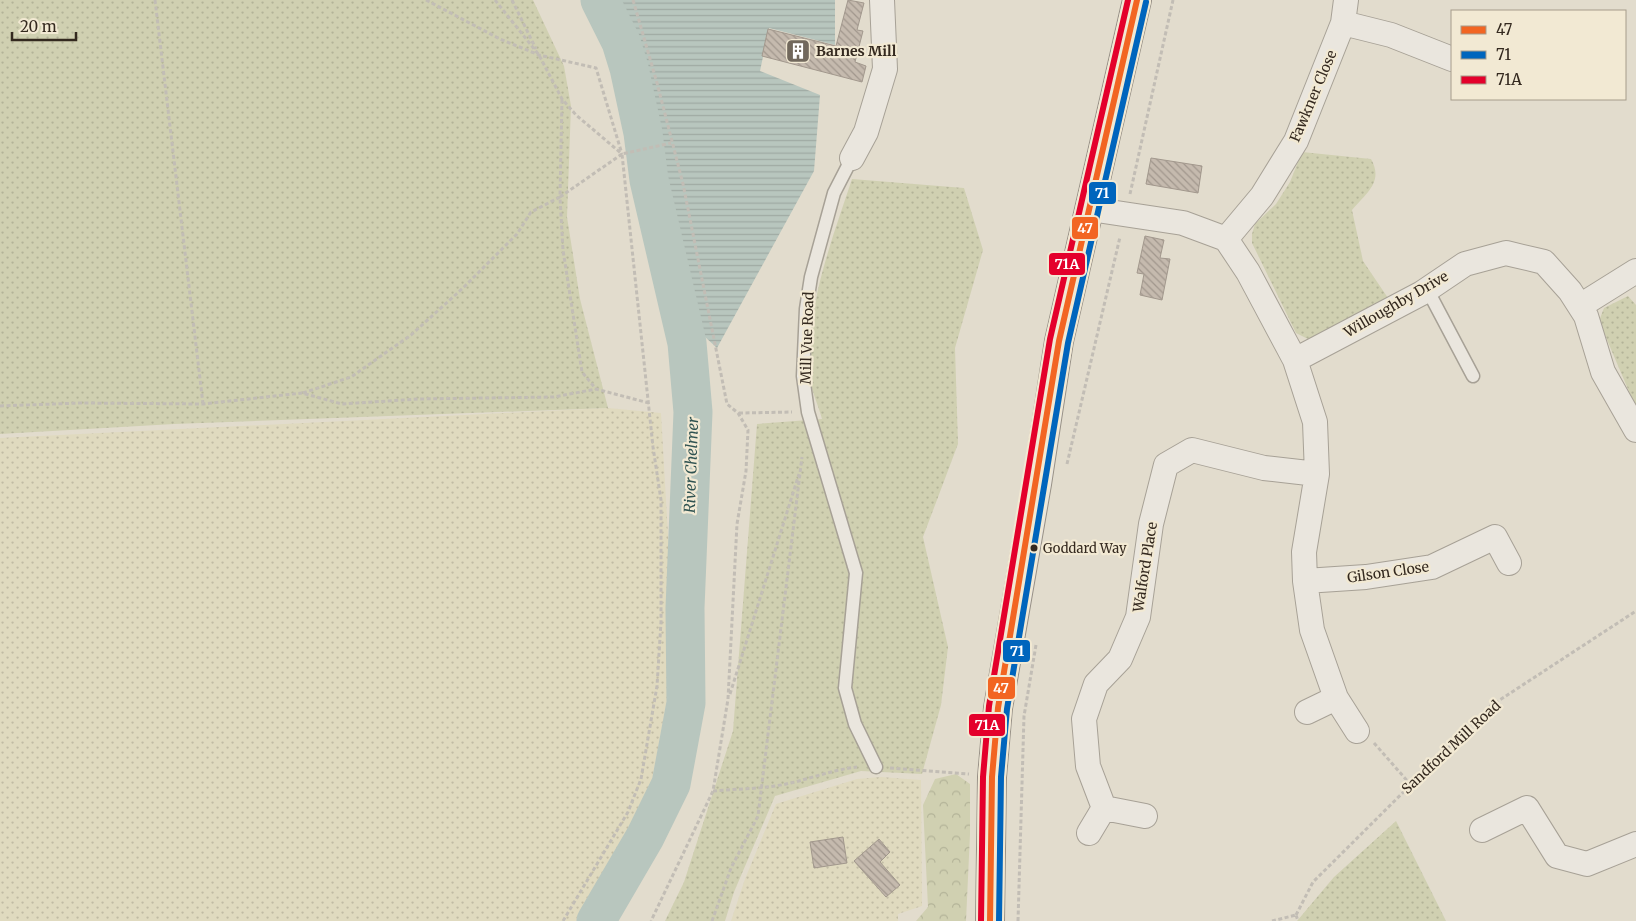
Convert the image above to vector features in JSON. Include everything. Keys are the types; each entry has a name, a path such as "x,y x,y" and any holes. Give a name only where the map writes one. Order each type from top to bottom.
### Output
{"street":[{"name":"Mill Vue Road","path":"852,158 866,132 886,69 882,0"},
{"path":"990,921 992,777 998,708 1038,484 1059,341 1137,0"},
{"name":"Fawkner Close","path":"1226,239 1262,196 1296,141 1344,12 1391,36 1451,59"},
{"path":"1090,209 1183,223 1226,239 1248,272 1295,360 1315,422 1316,474 1304,552 1305,581 1312,630 1336,698 1357,731"},
{"name":"Willoughby Drive","path":"1295,360 1427,289 1465,264 1506,253 1544,262 1570,291 1586,316 1603,372 1636,430"},
{"path":"1580,306 1636,271"},
{"name":"Walford Place","path":"1104,808 1088,766 1084,719 1096,684 1120,659 1138,617 1151,524 1166,465 1192,450 1264,468 1316,474"},
{"name":"Gilson Close","path":"1305,581 1366,577 1432,567 1495,537 1509,563"},
{"path":"1307,712 1336,698"},
{"path":"1089,833 1104,808 1145,816"},
{"path":"1482,830 1527,808 1557,856 1587,864 1636,844"}],"lane":[{"name":"Mill Vue Road","path":"852,158 834,193 811,277 806,309 803,376 808,412 856,573 845,688 855,724 876,767"},
{"path":"1427,289 1473,376"}],"path":[{"path":"155,0 203,404"},
{"path":"426,0 500,39 539,55 596,68 622,154 661,500 661,622 658,686 641,779 631,804 563,921"},
{"path":"494,0 539,55"},
{"path":"512,0 562,99 576,115 622,154"},
{"path":"633,0 658,83 682,184 728,404 738,413 748,430 746,472 737,524 728,699 713,791 651,921"},
{"path":"1064,474 1126,213 1173,0"},
{"path":"562,99 560,197 563,250 582,372 596,389"},
{"path":"0,406 80,403 203,404 302,393 352,377 411,334 463,288 510,241 531,212 560,197 622,154 630,154 671,143"},
{"path":"302,393 342,404 418,399 554,397 596,389 649,403"},
{"path":"738,413 808,412"},
{"path":"712,921 731,868 758,816 804,448"},
{"path":"728,699 801,466"},
{"name":"Sandford Mill Road","path":"1296,915 1313,882 1489,707 1636,611"},
{"path":"1018,921 1024,716 1037,638"},
{"path":"1357,731 1376,745 1411,785"},
{"path":"713,791 762,787 812,779 841,769 876,767 992,777"},
{"path":"1272,921 1296,915 1298,921"}],"shaded area":[{"path":"589,0 835,0 835,45 769,28 760,71 820,95 814,171 717,348 680,314 658,176 641,135 636,139 627,97"},
{"path":"608,408 661,413 675,657 650,791 578,921 0,921 0,438"},
{"path":"881,777 921,780 922,906 898,914 898,921 731,921 745,879 776,804 857,779"}],"green space":[{"path":"0,0 533,0 564,66 571,106 567,217 580,299 608,408 174,424 0,434"},
{"path":"1302,152 1371,159 1375,174 1372,187 1352,210 1363,261 1388,298 1308,339 1296,333 1252,243 1255,224 1276,204 1290,182"},
{"path":"852,179 964,188 983,250 955,348 958,444 923,537 948,647 941,705 922,774 861,771 775,796 734,892 725,921 665,921 684,882 733,731 757,424 822,419 811,383 811,331 815,305 828,253"},
{"path":"1628,296 1636,305 1636,408 1599,321 1604,308"},
{"path":"956,774 970,784 966,921 916,921 928,907 923,805 935,779"},
{"path":"1396,821 1446,921 1297,921 1334,877"}],"building":[{"path":"848,0 864,3 857,30 863,31 855,62 866,66 862,82 762,56 768,29 836,46"},
{"path":"1151,158 1202,166 1198,193 1146,184"},
{"path":"1145,236 1164,240 1160,258 1170,259 1162,300 1140,295 1144,274 1137,273"},
{"path":"843,837 847,863 814,868 810,842"},
{"path":"879,839 890,852 880,862 900,885 886,897 854,861"}],"waterway":[{"name":"River Chelmer","path":"596,921 645,837 671,784 686,703 685,608 693,412 687,343 649,180 643,133 629,68 621,42 600,0"},
{"path":"687,343 699,322"}],"transit line":[{"name":"71A","path":"981,921 983,777 989,706 1050,339 1128,0"},
{"name":"47","path":"990,921 992,777 998,708 1059,341 1137,0"},
{"name":"71","path":"999,921 1001,777 1007,709 1068,343 1146,2"}],"place":[{"name":"Barnes Mill","path":"798,51"},
{"name":"Goddard Way","path":"1034,548"}]}
